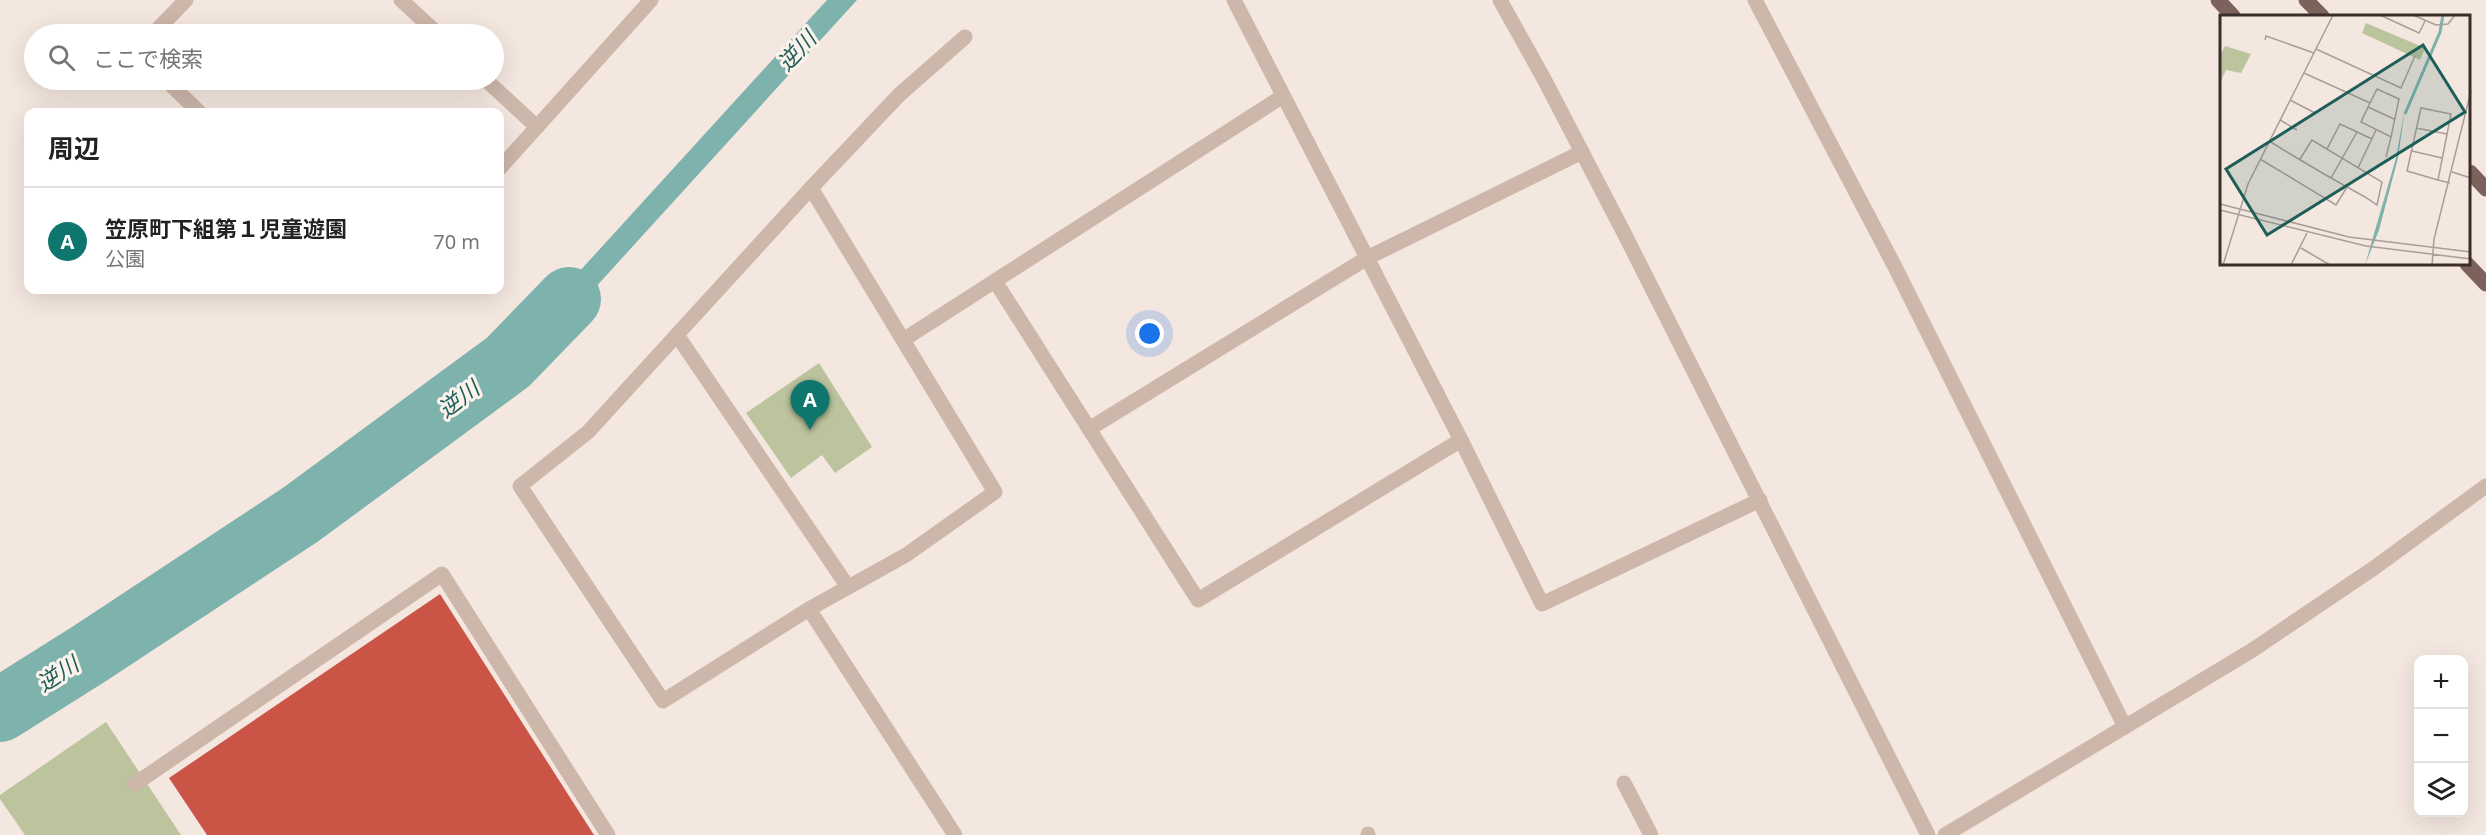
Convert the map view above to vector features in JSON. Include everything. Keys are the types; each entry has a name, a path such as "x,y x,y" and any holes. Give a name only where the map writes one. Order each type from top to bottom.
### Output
{"main road":[{"path":"2218,0 2233,15"},
{"path":"2306,0 2321,15"},
{"path":"2471,174 2486,189"},
{"path":"2469,266 2486,284"}],"street":[{"path":"163,24 186,0"},
{"path":"401,0 427,24"},
{"path":"504,164 651,0"},
{"path":"1234,0 1461,440 1542,604 1760,500"},
{"path":"1500,0 1582,152 1928,835"},
{"path":"1755,0 1861,202 2125,727"},
{"path":"811,188 995,492 906,555 809,609 663,701 520,486 588,432 811,188 898,94 965,37"},
{"path":"176,90 195,108"},
{"path":"497,90 537,127"},
{"path":"903,340 1283,96"},
{"path":"1089,429 1367,258 1582,152"},
{"path":"995,281 1198,600 1461,440"},
{"path":"677,335 848,587"},
{"path":"1945,835 2261,644 2374,568 2486,486"},
{"path":"135,784 442,574 608,835"},
{"path":"809,609 956,835"},
{"path":"1624,783 1651,835"}],"green space":[{"path":"819,363 872,447 835,473 822,455 791,478 746,413"},
{"path":"106,722 181,835 25,835 0,799 0,795"}],"water":[{"path":"827,0 857,0 583,301 515,370 499,353 567,285"}],"building":[{"path":"440,594 594,835 207,835 169,778"}],"waterway":[{"name":"逆川","path":"0,710 300,515 508,362 569,299"}],"place":[{"name":"笠原町下組第１児童遊園","path":"810,430"}]}
